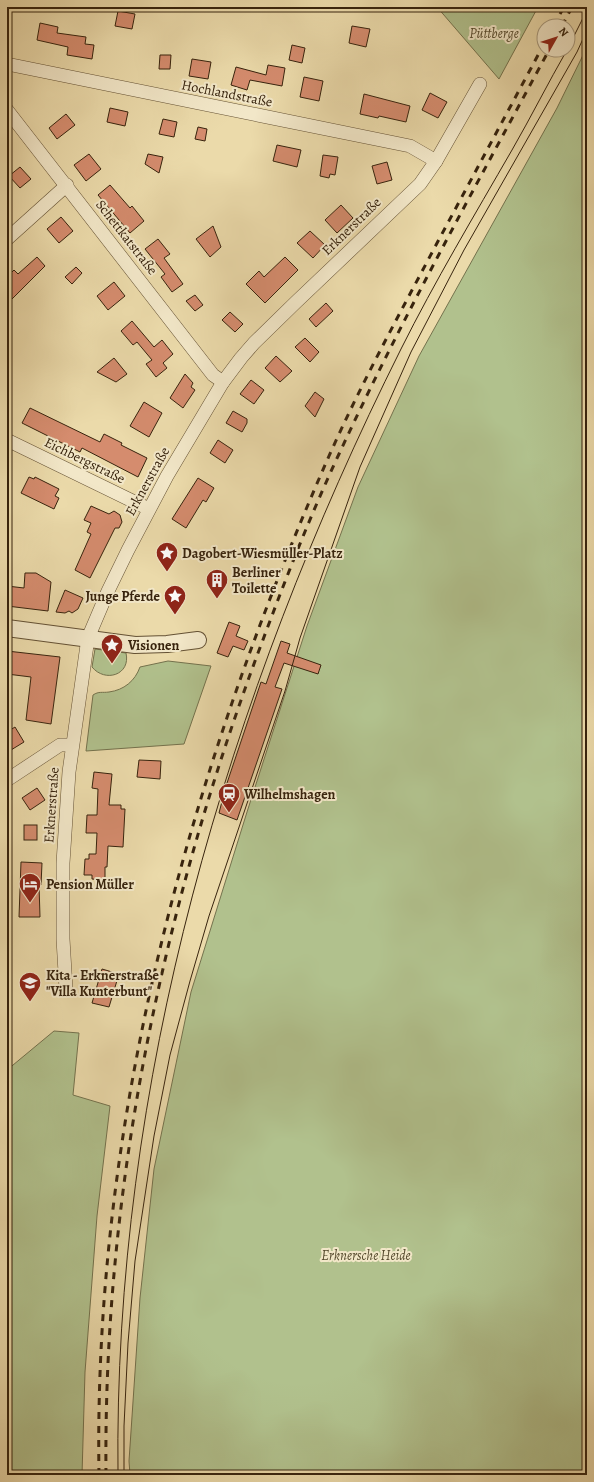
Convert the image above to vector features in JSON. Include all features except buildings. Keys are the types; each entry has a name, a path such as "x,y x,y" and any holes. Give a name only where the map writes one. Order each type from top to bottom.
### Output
{"street":[{"name":"Hochlandstraße","path":"7,64 410,146 436,161"},
{"name":"Erknerstraße","path":"66,989 63,939 63,863 72,745 88,638 108,591 149,509 223,382 254,343 420,184 436,161 480,84"},
{"name":"Schettkatstraße","path":"7,110 213,374 223,382"},
{"path":"7,239 67,185"},
{"name":"Eichbergstraße","path":"7,440 149,509"},
{"path":"7,628 135,645 167,644 198,640"},
{"path":"7,780 60,745 72,745"}],"green space":[{"name":"Püttberge","path":"437,7 538,7 499,79"},
{"name":"Erknersche Heide","path":"587,47 587,1475 130,1475 129,1461 140,1298 154,1169 191,992 247,812 307,626 358,487 419,356 557,108"},
{"path":"95,649 126,653 127,661 125,667 116,674 104,675 97,672 92,667"},
{"path":"168,661 211,666 184,744 86,751 93,695 114,691 124,687 132,681 140,667"},
{"path":"54,1031 79,1033 73,1095 110,1106 97,1216 85,1372 82,1475 7,1475 7,1070"}],"tram line":[{"path":"576,32 587,10"},
{"path":"124,1475 124,1426 128,1343 135,1261 154,1136 170,1055 209,916 285,691 300,638 360,467 411,352 464,250 577,52 587,30"},
{"path":"118,1475 122,1329 136,1183 159,1039 192,896 234,755 283,617 339,481 401,349 441,274 519,138 563,58"}],"railway":[{"path":"558,18 564,7"},
{"path":"566,18 572,7"},
{"path":"99,1475 101,1343 113,1212 132,1082 159,954 193,826 233,701 278,577 329,456 354,402 381,350 536,58"},
{"path":"106,1475 108,1368 115,1261 128,1155 146,1049 169,944 196,840 228,738 264,637 290,568 339,454 415,301 545,58"}],"place":[{"name":"Dagobert-Wiesmüller-Platz","path":"167,572"},
{"name":"Berliner Toilette","path":"217,600"},
{"name":"Junge Pferde","path":"175,616"},
{"name":"Visionen","path":"112,664"},
{"name":"Wilhelmshagen","path":"229,814"},
{"name":"Pension Müller","path":"30,904"},
{"name":"Kita - Erknerstraße \"Villa Kunterbunt\"","path":"30,1002"}]}
